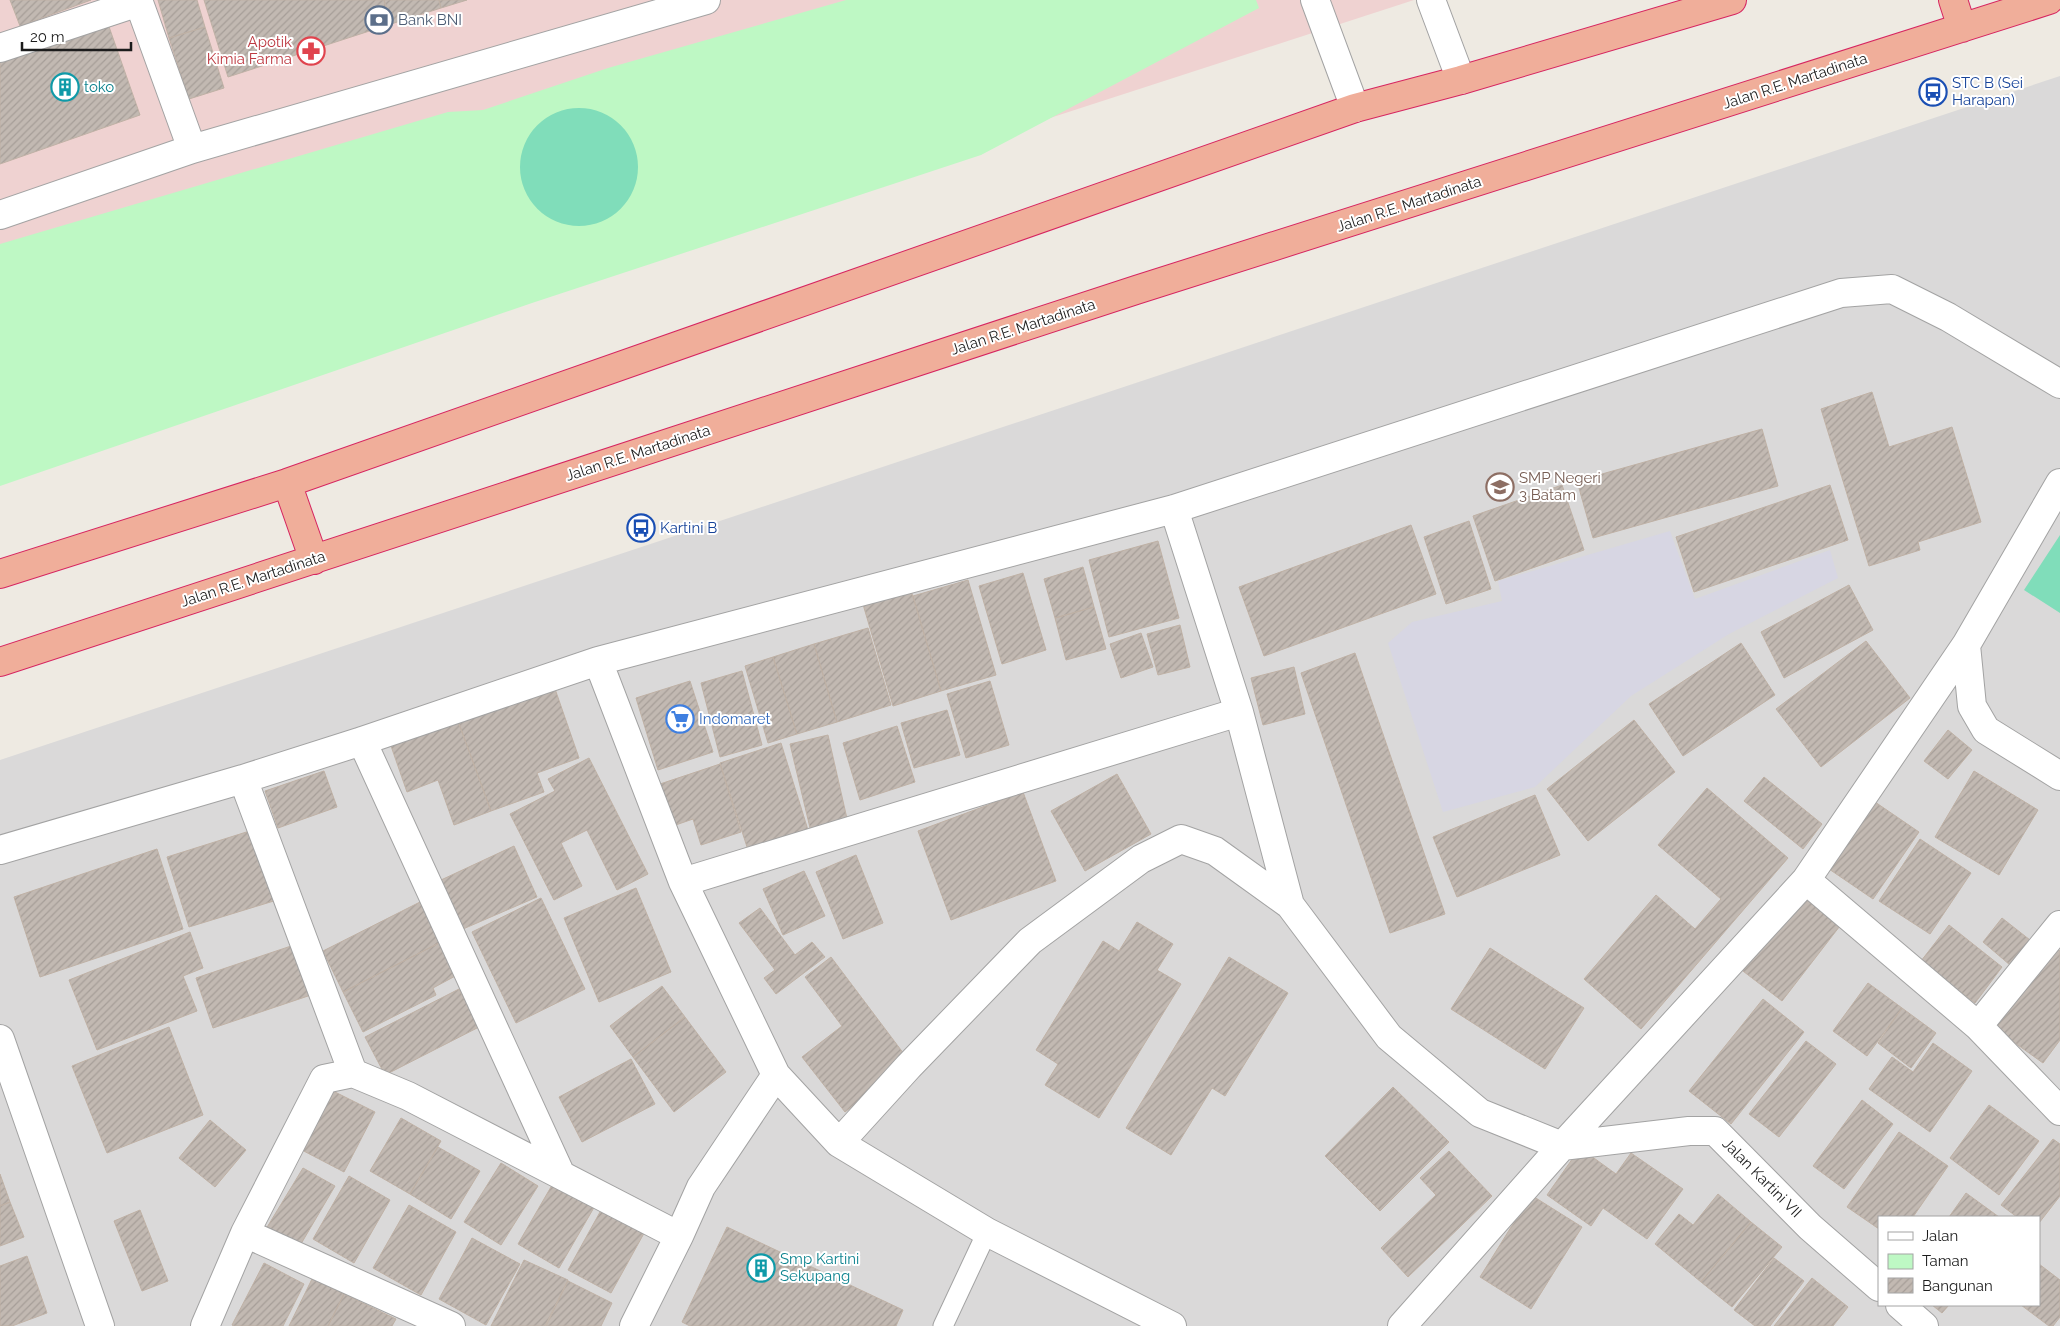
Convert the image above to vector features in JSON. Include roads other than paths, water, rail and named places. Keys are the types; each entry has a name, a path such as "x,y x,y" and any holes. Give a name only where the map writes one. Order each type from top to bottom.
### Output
{"highway":[{"path":"0,574 287,483 1355,108 1461,80 1732,0"},
{"path":"1953,0 1962,28"},
{"name":"Jalan R.E. Martadinata","path":"0,662 1136,290 2049,0"},
{"path":"287,483 314,560"}],"street":[{"path":"0,214 192,149 706,0"},
{"path":"1316,0 1355,108"},
{"path":"1431,0 1461,80"},
{"path":"0,48 139,1 192,149"},
{"path":"0,850 243,779 598,661 1174,509 1841,293 1892,289 1948,317 2060,384"},
{"path":"1402,1326 1562,1146 1806,880 1966,645 2060,483"},
{"path":"1174,509 1239,712 1290,905"},
{"path":"1966,645 1972,706 1986,730 2060,776"},
{"path":"598,661 683,882 776,1075 839,1143 987,1232 1172,1326"},
{"path":"683,882 1239,712"},
{"path":"362,741 561,1175"},
{"path":"243,779 353,1073"},
{"path":"839,1143 909,1066 1030,941 1141,859 1180,839 1215,852 1290,905 1389,1037 1480,1113 1562,1146"},
{"path":"1806,880 1978,1026 2060,1111"},
{"path":"1978,1026 2060,925"},
{"path":"0,1038 100,1326"},
{"path":"205,1326 245,1234 324,1079 353,1073 408,1096 679,1236"},
{"path":"634,1326 679,1236 700,1187 776,1075"},
{"name":"Jalan Kartini VII","path":"1562,1146 1689,1131 1715,1131 1810,1227 1878,1286"},
{"path":"245,1234 451,1326"},
{"path":"1901,1306 1924,1326"}],"lane":[{"path":"943,1326 987,1232"}],"place":[{"name":"Bank BNI","path":"379,20"},
{"name":"Apotik Kimia Farma","path":"311,51"},
{"name":"toko","path":"65,87"},
{"name":"STC B (Sei Harapan)","path":"1933,92"},
{"name":"SMP Negeri 3 Batam","path":"1500,487"},
{"name":"Kartini B","path":"641,528"},
{"name":"Indomaret","path":"680,719"},
{"name":"Smp Kartini Sekupang","path":"761,1268"}]}
